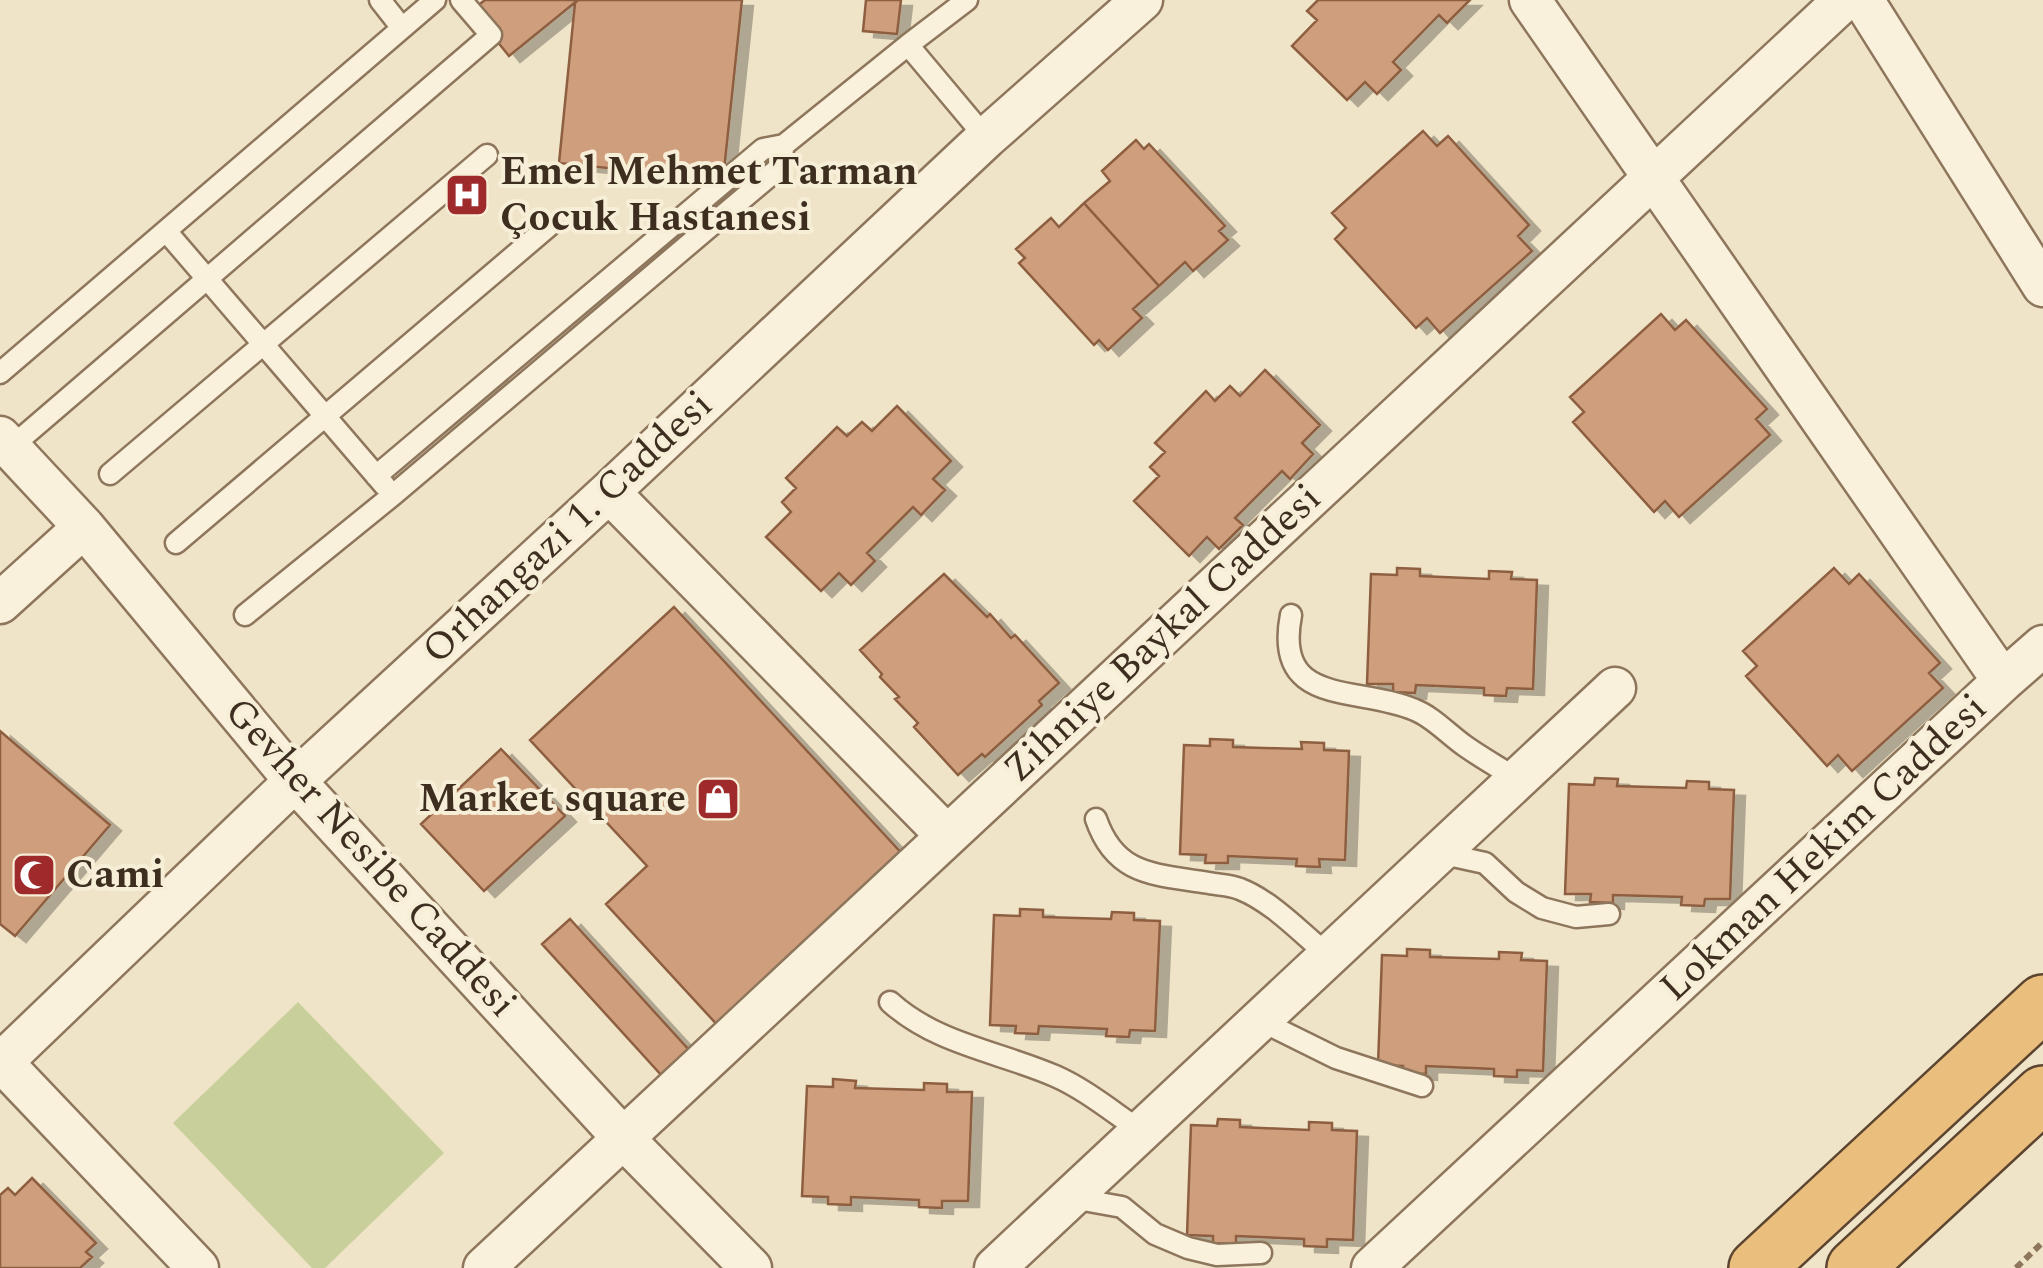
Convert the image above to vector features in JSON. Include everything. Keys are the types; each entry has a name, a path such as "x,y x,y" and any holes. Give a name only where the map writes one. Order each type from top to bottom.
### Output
{"highway":[{"path":"1757,1268 2043,1003"},
{"path":"1855,1268 2043,1094"}],"street":[{"name":"Orhangazi 1. Caddesi","path":"1,1062 295,780 986,138 1142,0"},
{"name":"Lokman Hekim Caddesi","path":"1372,1268 2003,681 1530,0"},
{"name":"Zihniye Baykal Caddesi","path":"484,1268 1844,0"},
{"path":"1863,0 2043,286"},
{"name":"Gevher Nesibe Caddesi","path":"5,442 84,527 295,780 623,1138 751,1268"},
{"path":"609,492 947,836"},
{"path":"0,603 84,527"},
{"path":"2003,681 2043,646"},
{"path":"995,1268 1615,688"},
{"path":"1,1062 198,1268"}],"lane":[{"path":"380,0 402,28"},
{"path":"0,373 435,0"},
{"path":"5,442 207,279 491,35 461,0"},
{"path":"376,476 762,149 784,145 967,0"},
{"path":"908,44 986,138"},
{"path":"245,615 779,168 784,145"},
{"path":"110,474 487,155"},
{"path":"176,544 550,226"},
{"path":"166,231 393,495"},
{"path":"1292,615 1287,639 1290,663 1307,681 1417,710 1518,779"},
{"path":"1096,819 1104,844 1124,864 1239,888 1260,900 1328,956"},
{"path":"1438,852 1485,863 1516,892 1542,908 1576,917 1609,914"},
{"path":"890,1002 904,1015 980,1052 1061,1078 1141,1131"},
{"path":"1259,1020 1336,1058 1422,1086"},
{"path":"1070,1198 1122,1207 1155,1234 1188,1248 1218,1255 1261,1253"}],"path":[{"path":"2016,1268 2043,1242"}],"green space":[{"path":"298,1002 444,1153 325,1268 312,1268 173,1123"}],"building":[{"path":"485,0 578,0 509,56 472,10"},
{"path":"578,0 742,0 723,180 559,163"},
{"path":"866,0 901,0 897,34 863,31"},
{"path":"1318,0 1470,0 1447,23 1439,15 1393,62 1401,70 1377,94 1365,82 1347,100 1292,46 1317,20 1307,11"},
{"path":"1423,131 1437,146 1448,136 1529,225 1518,236 1532,251 1440,333 1427,318 1416,328 1335,239 1346,228 1332,213"},
{"path":"1136,140 1144,149 1149,144 1225,226 1219,231 1228,240 1193,271 1185,262 1159,286 1084,203 1110,181 1102,171"},
{"path":"1084,203 1159,286 1133,309 1142,318 1108,350 1099,340 1094,345 1019,263 1025,258 1016,249 1051,218 1059,227"},
{"path":"1661,314 1675,330 1686,320 1767,409 1756,419 1770,435 1679,517 1665,501 1654,512 1573,422 1584,412 1570,397"},
{"path":"1265,370 1320,425 1302,443 1313,454 1290,479 1282,471 1235,518 1243,525 1219,549 1207,537 1189,556 1134,501 1159,476 1150,467 1165,452 1155,443 1206,391 1215,401 1230,386 1240,396"},
{"path":"897,406 951,461 933,479 945,490 921,515 913,507 867,553 875,561 851,585 839,573 821,591 766,537 791,512 782,502 796,488 786,478 837,427 847,436 862,422 872,431"},
{"path":"1397,568 1420,569 1420,576 1489,579 1489,571 1512,572 1511,579 1537,580 1533,689 1507,688 1506,696 1484,695 1484,688 1416,685 1415,693 1393,692 1393,684 1367,684 1371,574 1397,575"},
{"path":"1834,568 1849,584 1859,574 1940,663 1929,673 1943,688 1852,771 1838,755 1827,766 1746,676 1757,666 1743,651"},
{"path":"944,574 1011,638 1015,635 1059,683 1039,701 1042,705 985,757 982,754 958,775 914,727 918,723 895,699 899,697 860,650"},
{"name":"Market square","path":"674,607 906,858 721,1029 606,904 647,866 530,740"},
{"name":"Cami","path":"0,731 110,825 15,936 0,924"},
{"path":"1210,739 1233,740 1233,747 1302,749 1301,742 1324,743 1324,750 1349,751 1345,860 1319,859 1320,867 1296,866 1297,859 1228,856 1228,863 1205,863 1206,855 1180,854 1184,745 1210,746"},
{"path":"501,749 565,816 484,891 421,824"},
{"path":"1595,778 1618,779 1617,786 1686,788 1687,781 1709,782 1709,789 1734,790 1730,899 1705,899 1704,906 1681,905 1682,897 1613,895 1613,903 1590,902 1591,894 1565,894 1569,784 1594,785"},
{"path":"1020,909 1043,910 1043,917 1111,919 1112,912 1134,913 1134,920 1160,921 1155,1031 1130,1030 1129,1037 1106,1036 1107,1029 1039,1026 1038,1034 1015,1033 1016,1026 990,1025 994,915 1020,916"},
{"path":"570,919 700,1062 673,1088 542,944"},
{"path":"1407,949 1430,950 1430,957 1499,959 1499,952 1522,953 1521,960 1547,961 1543,1071 1517,1070 1517,1077 1494,1076 1494,1069 1426,1066 1426,1074 1403,1073 1403,1066 1378,1065 1382,955 1407,956"},
{"path":"833,1079 856,1081 855,1088 924,1090 924,1083 947,1084 947,1092 972,1092 968,1201 942,1201 942,1208 919,1207 919,1200 851,1197 851,1205 828,1204 828,1197 802,1196 807,1086 833,1087"},
{"path":"1218,1119 1240,1120 1240,1127 1309,1130 1309,1122 1332,1123 1332,1130 1357,1131 1353,1240 1327,1239 1327,1247 1304,1246 1304,1239 1236,1236 1236,1244 1213,1243 1213,1236 1187,1235 1191,1125 1217,1126"},
{"path":"32,1178 96,1243 86,1252 92,1257 80,1268 0,1268 0,1195 8,1188 15,1195"}],"place":[{"name":"Emel Mehmet Tarman Çocuk Hastanesi","path":"467,195"},
{"name":"Market square","path":"718,799"},
{"name":"Cami","path":"34,875"}]}
